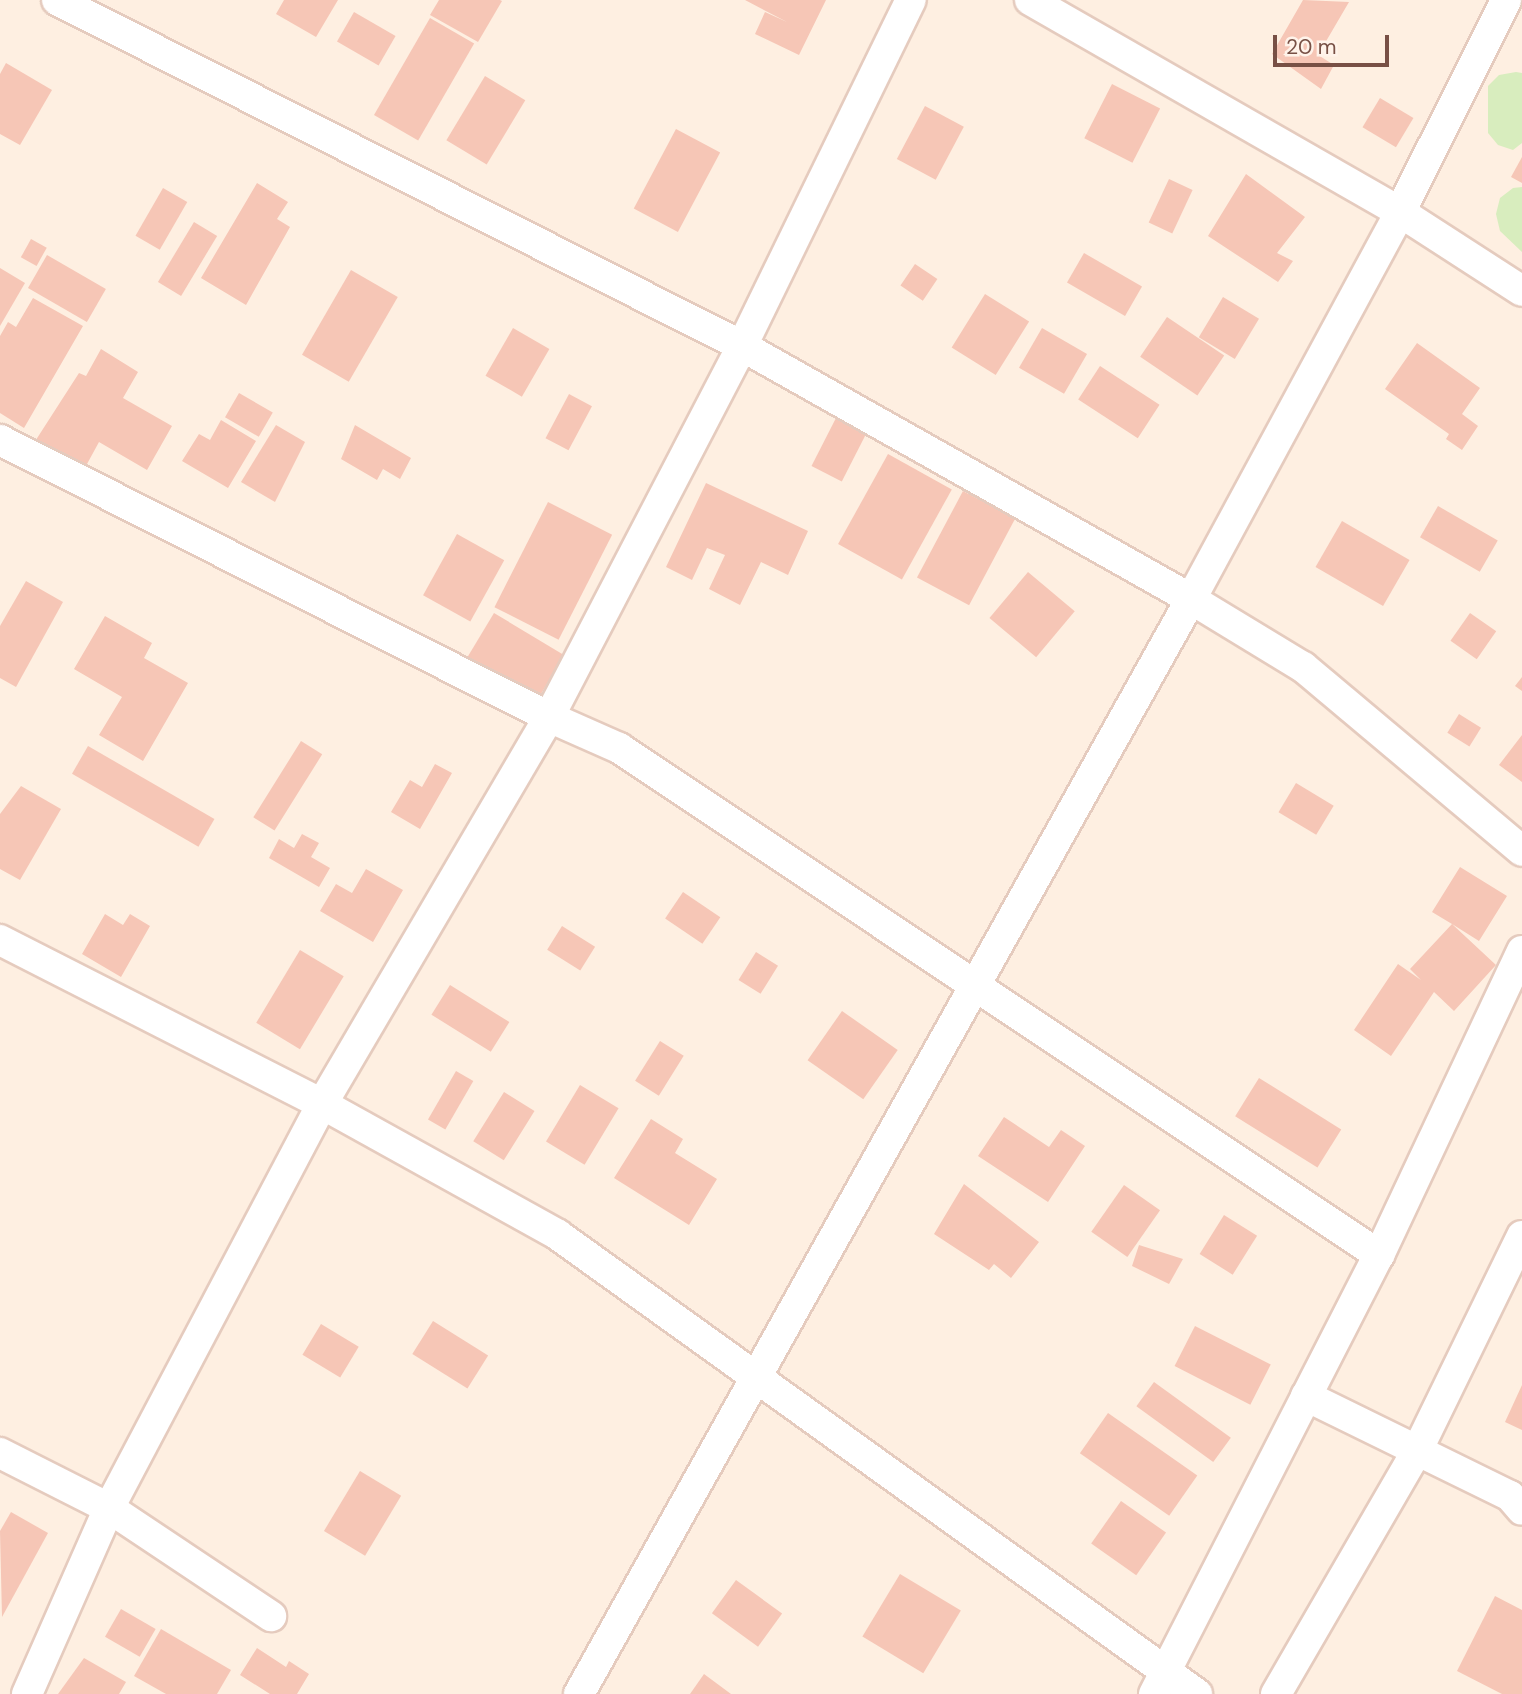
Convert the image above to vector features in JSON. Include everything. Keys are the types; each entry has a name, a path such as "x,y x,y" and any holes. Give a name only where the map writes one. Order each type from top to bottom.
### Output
{"street":[{"path":"57,0 742,346 1191,599 1303,667 1522,851"},
{"path":"27,1694 109,1508 322,1104 549,717 742,346 911,0"},
{"path":"1030,0 1400,212 1522,291"},
{"path":"579,1694 1191,599 1400,212 1506,0"},
{"path":"0,440 549,717 619,748 1378,1255"},
{"path":"0,940 322,1104 558,1235 756,1378 1159,1683 1197,1694"},
{"path":"1159,1683 1378,1255 1522,951"},
{"path":"1276,1694 1418,1449 1522,1237"},
{"path":"1306,1396 1510,1496 1522,1510"},
{"path":"0,1453 109,1508 271,1616"}],"green space":[{"path":"1522,73 1522,143 1513,150 1498,145 1488,133 1488,86 1499,75"},
{"path":"1522,187 1522,252 1500,231 1496,214 1500,198 1513,188"}],"building":[{"path":"284,0 338,0 316,37 276,14"},
{"path":"439,0 502,1 478,42 430,15"},
{"path":"745,0 826,0 799,55 755,34 765,12 787,22"},
{"path":"1303,0 1349,2 1318,55 1334,65 1321,89 1272,54"},
{"path":"354,12 396,36 379,65 337,41"},
{"path":"430,18 474,44 418,140 374,115"},
{"path":"6,63 52,90 20,145 0,134 0,74"},
{"path":"485,76 525,100 487,164 446,140"},
{"path":"1112,84 1160,109 1132,163 1084,138"},
{"path":"1380,98 1413,118 1396,147 1362,127"},
{"path":"925,106 964,127 936,180 897,159"},
{"path":"676,129 720,152 678,232 634,208"},
{"path":"1522,157 1522,183 1511,177"},
{"path":"1246,174 1305,217 1277,253 1293,261 1278,282 1208,236"},
{"path":"1169,179 1193,190 1172,233 1149,223"},
{"path":"257,183 288,202 277,219 290,227 246,305 201,278"},
{"path":"163,188 187,202 160,250 136,236"},
{"path":"194,222 217,236 181,296 158,282"},
{"path":"31,239 47,248 37,266 21,257"},
{"path":"1084,253 1142,286 1125,316 1067,282"},
{"path":"47,255 106,289 87,322 28,288"},
{"path":"915,264 937,279 923,301 900,286"},
{"path":"0,268 25,283 0,326"},
{"path":"351,270 398,297 349,382 302,355"},
{"path":"985,294 1029,322 996,375 952,347"},
{"path":"1223,297 1259,319 1235,359 1199,337"},
{"path":"33,298 83,326 24,428 0,413 0,336 8,322 16,327"},
{"path":"1167,317 1224,356 1197,395 1140,357"},
{"path":"513,328 549,349 522,397 486,376"},
{"path":"1042,328 1087,354 1064,394 1019,368"},
{"path":"1417,343 1480,388 1462,414 1478,426 1462,450 1446,439 1449,434 1385,389"},
{"path":"101,349 138,372 123,398 172,426 147,470 99,442 81,475 32,446 79,373 86,376"},
{"path":"1100,366 1160,405 1138,438 1078,400"},
{"path":"239,393 273,412 259,437 225,417"},
{"path":"569,394 592,406 568,450 546,438"},
{"path":"836,418 866,433 842,482 811,466"},
{"path":"221,420 256,441 228,488 182,461 199,434 210,440"},
{"path":"276,425 305,442 275,502 241,482"},
{"path":"355,425 411,458 400,479 383,469 377,480 341,459"},
{"path":"888,454 952,489 902,579 838,544"},
{"path":"706,483 808,531 788,575 761,562 740,605 709,589 725,555 707,548 692,580 666,567"},
{"path":"963,491 1015,519 969,605 917,578"},
{"path":"548,502 612,535 559,640 494,607"},
{"path":"1438,506 1498,540 1480,572 1420,537"},
{"path":"1342,521 1410,560 1383,606 1316,567"},
{"path":"457,534 504,560 470,621 423,595"},
{"path":"1028,572 1075,611 1036,657 989,618"},
{"path":"26,581 63,602 16,687 0,678 0,626"},
{"path":"494,613 564,655 534,706 464,664"},
{"path":"1470,613 1496,631 1477,659 1450,641"},
{"path":"105,616 152,643 144,658 188,683 143,761 99,735 122,697 74,669"},
{"path":"1522,677 1522,691 1515,686"},
{"path":"1459,714 1481,728 1469,746 1447,733"},
{"path":"1522,735 1522,782 1499,765"},
{"path":"301,741 322,754 275,831 253,817"},
{"path":"88,746 214,819 198,847 72,774"},
{"path":"435,764 452,773 420,829 391,812 410,780 422,787"},
{"path":"1296,783 1334,806 1316,835 1278,812"},
{"path":"21,786 61,809 20,880 0,869 0,814"},
{"path":"302,834 319,843 311,857 330,868 319,887 269,858 279,839 294,848"},
{"path":"1460,867 1507,896 1479,941 1432,912"},
{"path":"366,869 403,890 373,942 320,911 336,884 352,893"},
{"path":"683,892 720,917 702,944 665,919"},
{"path":"105,914 123,925 130,914 150,926 121,977 82,954"},
{"path":"1452,924 1496,965 1454,1011 1434,992 1391,1056 1354,1030 1398,964 1421,980 1410,969"},
{"path":"562,926 595,947 580,970 547,950"},
{"path":"300,950 344,976 300,1049 256,1023"},
{"path":"756,952 778,966 761,994 739,980"},
{"path":"450,985 509,1022 491,1052 431,1015"},
{"path":"842,1011 898,1050 863,1099 808,1060"},
{"path":"660,1041 684,1056 659,1096 635,1081"},
{"path":"456,1071 473,1081 445,1129 428,1119"},
{"path":"1259,1078 1341,1129 1317,1168 1235,1116"},
{"path":"580,1085 619,1108 585,1165 546,1142"},
{"path":"504,1092 535,1111 504,1160 473,1141"},
{"path":"1004,1117 1049,1147 1061,1130 1085,1146 1048,1202 978,1156"},
{"path":"651,1119 683,1139 675,1153 717,1179 689,1225 614,1178"},
{"path":"964,1184 1039,1242 1011,1278 994,1264 989,1270 934,1234"},
{"path":"1124,1185 1160,1210 1127,1257 1091,1232"},
{"path":"1224,1215 1257,1236 1233,1275 1200,1254"},
{"path":"1139,1245 1183,1259 1169,1284 1132,1266"},
{"path":"433,1321 488,1355 467,1389 412,1354"},
{"path":"321,1324 359,1347 340,1378 302,1355"},
{"path":"1195,1326 1271,1365 1250,1405 1175,1366"},
{"path":"1154,1382 1231,1438 1213,1462 1136,1406"},
{"path":"1522,1385 1522,1430 1505,1422"},
{"path":"1108,1413 1197,1476 1169,1516 1080,1453"},
{"path":"360,1471 401,1496 365,1556 324,1531"},
{"path":"1121,1501 1166,1533 1136,1575 1091,1544"},
{"path":"11,1512 48,1533 2,1617 0,1531"},
{"path":"900,1574 961,1611 923,1673 862,1637"},
{"path":"736,1580 782,1614 758,1647 712,1613"},
{"path":"1495,1596 1522,1610 1522,1694 1502,1694 1457,1671"},
{"path":"121,1609 156,1629 140,1657 105,1637"},
{"path":"161,1629 231,1670 217,1694 166,1694 134,1676"},
{"path":"257,1648 286,1667 289,1661 309,1674 297,1694 270,1694 240,1675"},
{"path":"84,1658 126,1682 119,1694 58,1694"},
{"path":"704,1674 731,1694 690,1694"}]}
